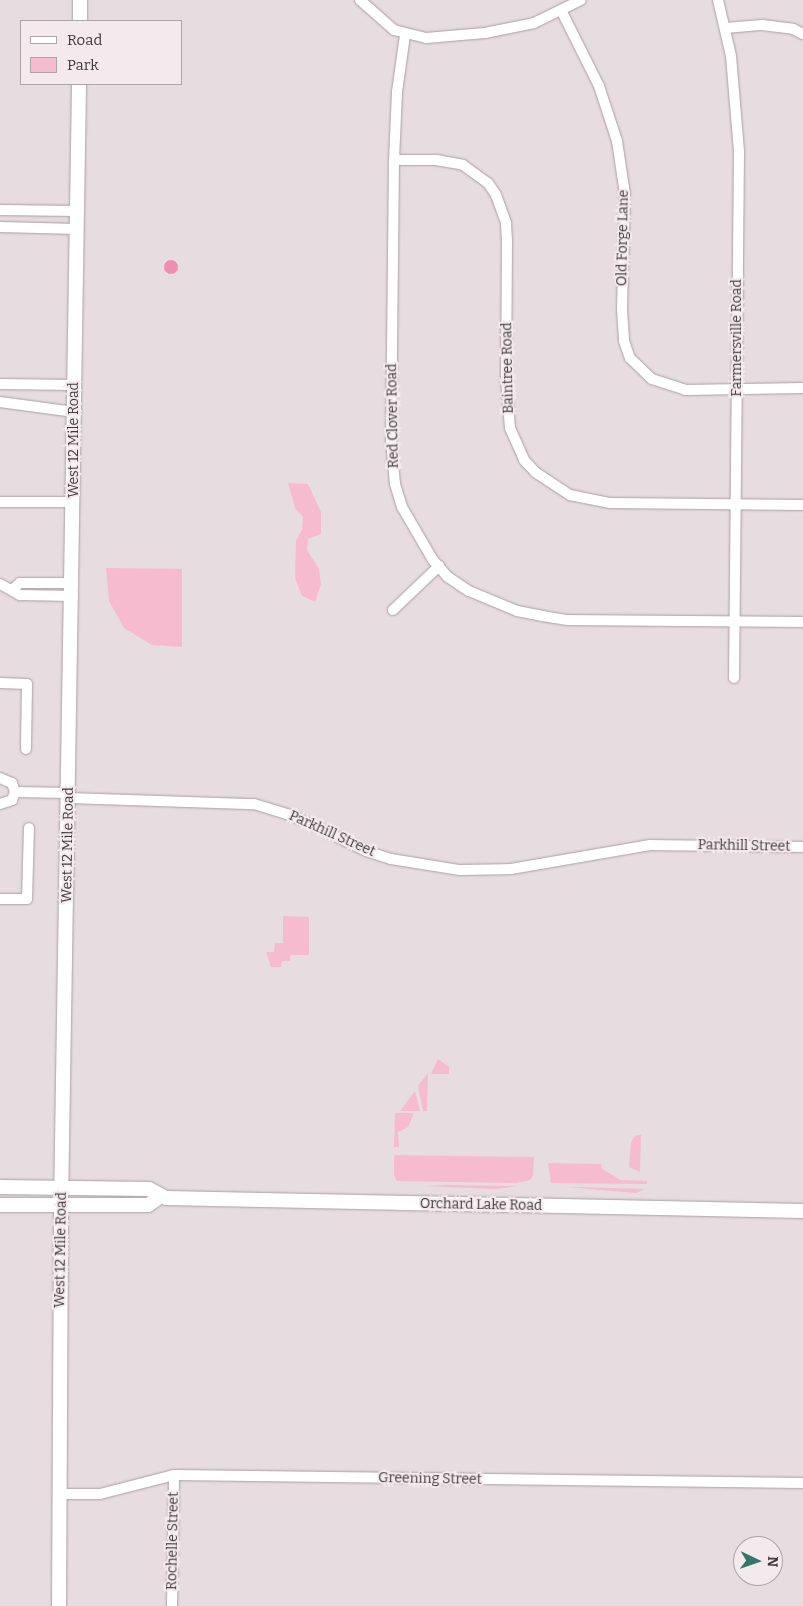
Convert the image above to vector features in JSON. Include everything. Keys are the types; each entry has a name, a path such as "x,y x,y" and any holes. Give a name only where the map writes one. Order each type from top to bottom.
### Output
{"main road":[{"path":"80,0 80,20"},
{"name":"West 12 Mile Road","path":"58,1606 61,1206 74,502 79,85"},
{"name":"Orchard Lake Road","path":"0,1187 148,1189 160,1197 803,1211"},
{"name":"Orchard Lake Road","path":"0,1205 148,1206 160,1197"}],"street":[{"path":"360,0 380,21 405,35 426,38 485,33 534,23 562,12 581,0"},
{"name":"Farmersville Road","path":"718,0 726,28 735,94 738,151 734,678"},
{"name":"Old Forge Lane","path":"562,12 599,86 617,141 626,194 622,310 624,341 630,358 652,379 668,386 685,390 737,391 803,388"},
{"path":"726,28 762,25 793,29 803,34"},
{"name":"Red Clover Road","path":"405,35 397,92 394,160 392,458 402,507 411,526 439,566 462,586 491,602 542,616 568,620 803,622"},
{"name":"Baintree Road","path":"394,160 436,160 463,166 488,183 496,195 506,223 506,380 510,428 524,460 535,472 570,495 592,501 803,505"},
{"path":"0,210 77,211"},
{"path":"0,227 77,229"},
{"path":"0,384 74,385"},
{"path":"0,402 74,412"},
{"path":"0,502 74,502"},
{"path":"393,610 439,566"},
{"path":"0,584 13,589 20,595 72,590"},
{"path":"0,683 27,684 26,748"},
{"path":"0,778 12,783 15,792 12,800 0,804"},
{"name":"Parkhill Street","path":"15,792 254,804 292,815 392,859 458,870 511,869 650,845 803,847"},
{"path":"0,899 27,899 29,828"},
{"name":"Greening Street","path":"59,1494 100,1494 174,1475 803,1483"},
{"name":"Rochelle Street","path":"172,1606 174,1475"}],"green space":[{"path":"288,483 308,484 321,512 321,534 308,539 307,550 319,569 321,584 315,602 302,596 295,578 296,541 302,530 303,517 295,508"},
{"path":"106,568 182,569 182,647 152,645 124,628 109,601"},
{"path":"283,916 309,917 309,955 290,955 290,961 282,961 281,967 271,967 266,952 274,952 275,943 283,943"},
{"path":"438,1059 449,1067 449,1074 431,1074"},
{"path":"428,1073 427,1111 423,1111 418,1086"},
{"path":"415,1091 420,1111 400,1111"},
{"path":"395,1113 414,1113 408,1127 398,1132 399,1147 394,1147"},
{"path":"636,1135 641,1135 640,1172 629,1167 631,1142"},
{"path":"394,1155 534,1157 533,1175 530,1180 517,1183 397,1181 394,1175"},
{"path":"548,1163 601,1164 602,1169 621,1180 647,1181 647,1184 551,1183"},
{"path":"449,1185 518,1186 495,1189 425,1186"},
{"path":"567,1187 574,1187 645,1189 636,1193"}],"shaded area":[{"path":"171,260 176,262 178,267 176,272 171,274 166,272 164,267 166,262"}]}
